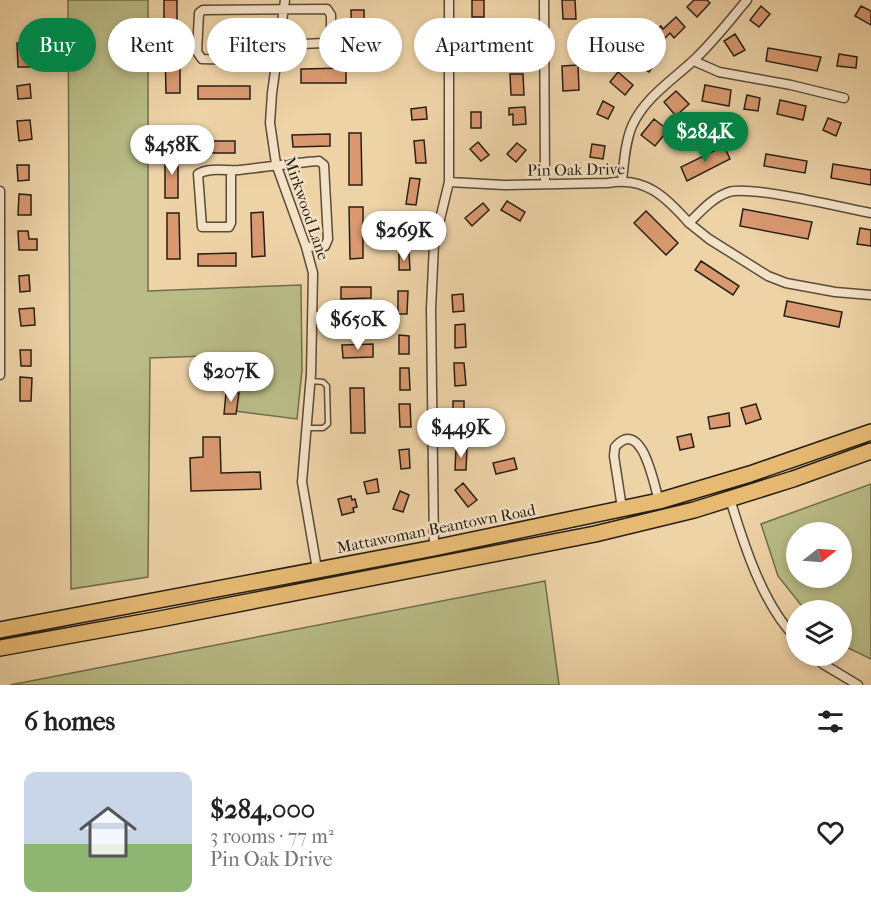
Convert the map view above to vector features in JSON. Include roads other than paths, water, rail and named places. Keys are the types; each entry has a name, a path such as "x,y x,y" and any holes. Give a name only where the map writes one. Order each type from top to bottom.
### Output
{"highway":[{"name":"Mattawoman Beantown Road","path":"0,630 434,548 659,501 750,474 871,432"},
{"path":"730,499 735,490 741,487 871,440"},
{"path":"0,648 595,534 694,510 871,451"},
{"path":"562,521 585,525 716,495 730,499"},
{"path":"264,598 293,586 423,560 434,548 463,552 542,537 595,534"}],"street":[{"name":"Mirkwood Lane","path":"284,18 285,0"},
{"path":"434,548 432,275 434,244 449,182 449,0"},
{"path":"544,0 545,183"},
{"path":"621,181 627,142 632,126 642,110 694,61 747,0"},
{"path":"207,59 202,59 197,52 199,14 202,10 327,9 331,15 331,39 324,43 307,44"},
{"path":"694,61 718,72 791,85 844,98"},
{"name":"Mirkwood Lane","path":"276,72 270,123 276,164 313,273 310,381 302,482 317,569"},
{"path":"231,170 231,223 229,227 202,226 198,174 204,171 319,161 324,165 328,239 325,246 306,248"},
{"name":"Pin Oak Drive","path":"449,182 504,185 621,181 645,185 656,190 668,200 689,223 709,239 768,276 786,283 835,292 871,295"},
{"path":"0,191 0,375"},
{"path":"689,223 711,203 730,191 753,192 871,213"},
{"path":"313,316 370,315"},
{"path":"622,508 614,456 615,447 625,440 634,440 642,447 659,501"},
{"path":"730,499 738,528 760,582 786,626"},
{"path":"826,666 858,685"}],"lane":[{"path":"306,428 323,428 328,424 327,386 323,382 310,381"}]}
